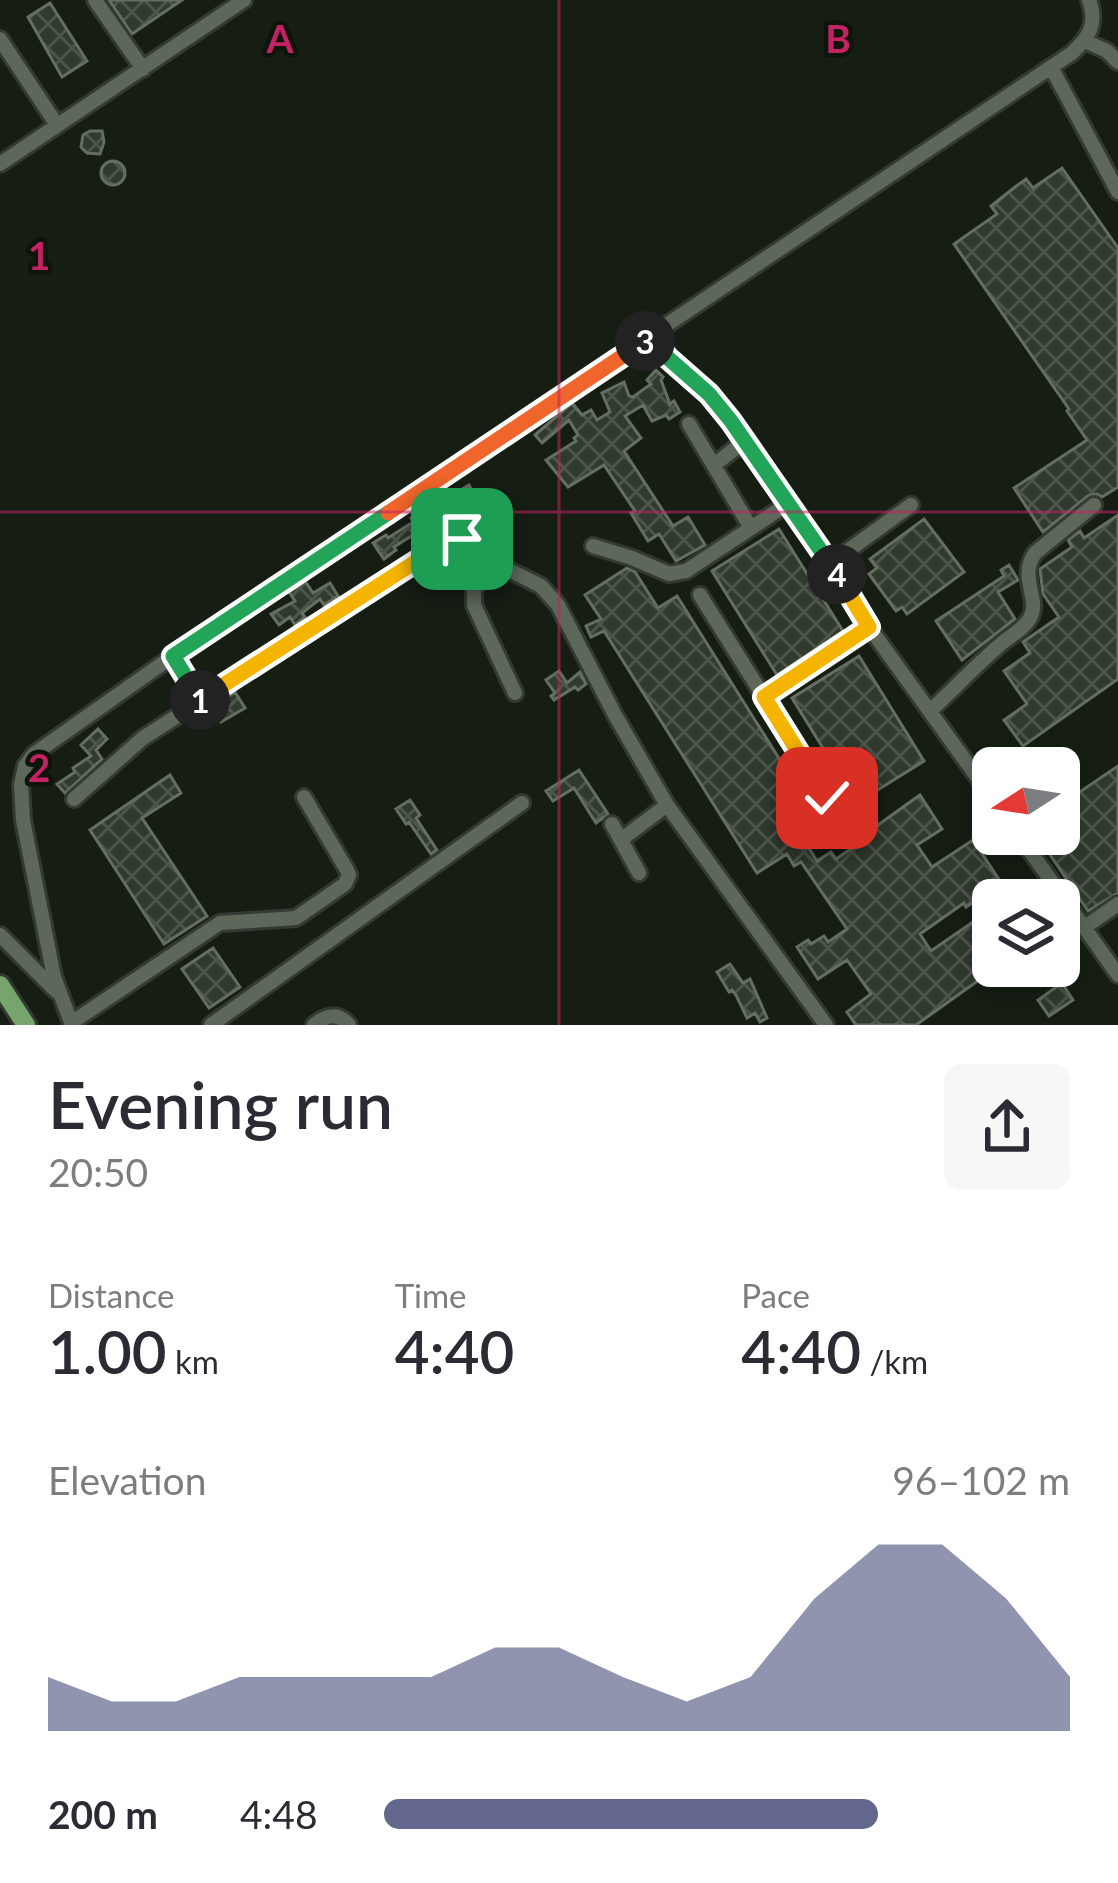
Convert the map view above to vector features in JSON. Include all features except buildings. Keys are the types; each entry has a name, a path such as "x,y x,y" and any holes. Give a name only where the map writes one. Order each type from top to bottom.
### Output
{"main road":[{"path":"0,985 26,1025"}],"street":[{"path":"95,0 143,69"},
{"path":"0,164 244,0"},
{"path":"304,797 347,869 346,884 296,918 220,922 72,1024 59,995 23,820 21,785 25,766 34,754 1051,67 1085,41 1092,29 1089,0"},
{"path":"1085,41 1118,62"},
{"path":"1,44 57,125"},
{"path":"1051,67 1118,192"},
{"path":"651,337 721,407 746,440 869,627 972,770"},
{"path":"689,424 752,528"},
{"path":"714,465 746,440"},
{"path":"593,545 677,574 789,503"},
{"path":"831,563 911,505"},
{"path":"930,711 1029,621 1033,611 1028,564 1094,505"},
{"path":"74,799 143,739 201,700 449,542 462,539 493,562 541,586 559,605 667,805 826,1025"},
{"path":"493,562 474,590 474,605 515,693"},
{"path":"700,595 827,798"},
{"path":"764,697 869,627"},
{"path":"173,656 201,700"},
{"path":"211,1025 522,803"},
{"path":"622,839 667,805"},
{"path":"612,824 639,873"},
{"path":"1033,855 1118,975"},
{"path":"1085,928 1118,904"},
{"path":"0,935 59,995"},
{"path":"314,1025 336,1016 349,1025"}],"route":[{"path":"462,539 420,559 201,700 173,656 651,337 721,407 746,440 869,627 764,697 827,798"}]}
